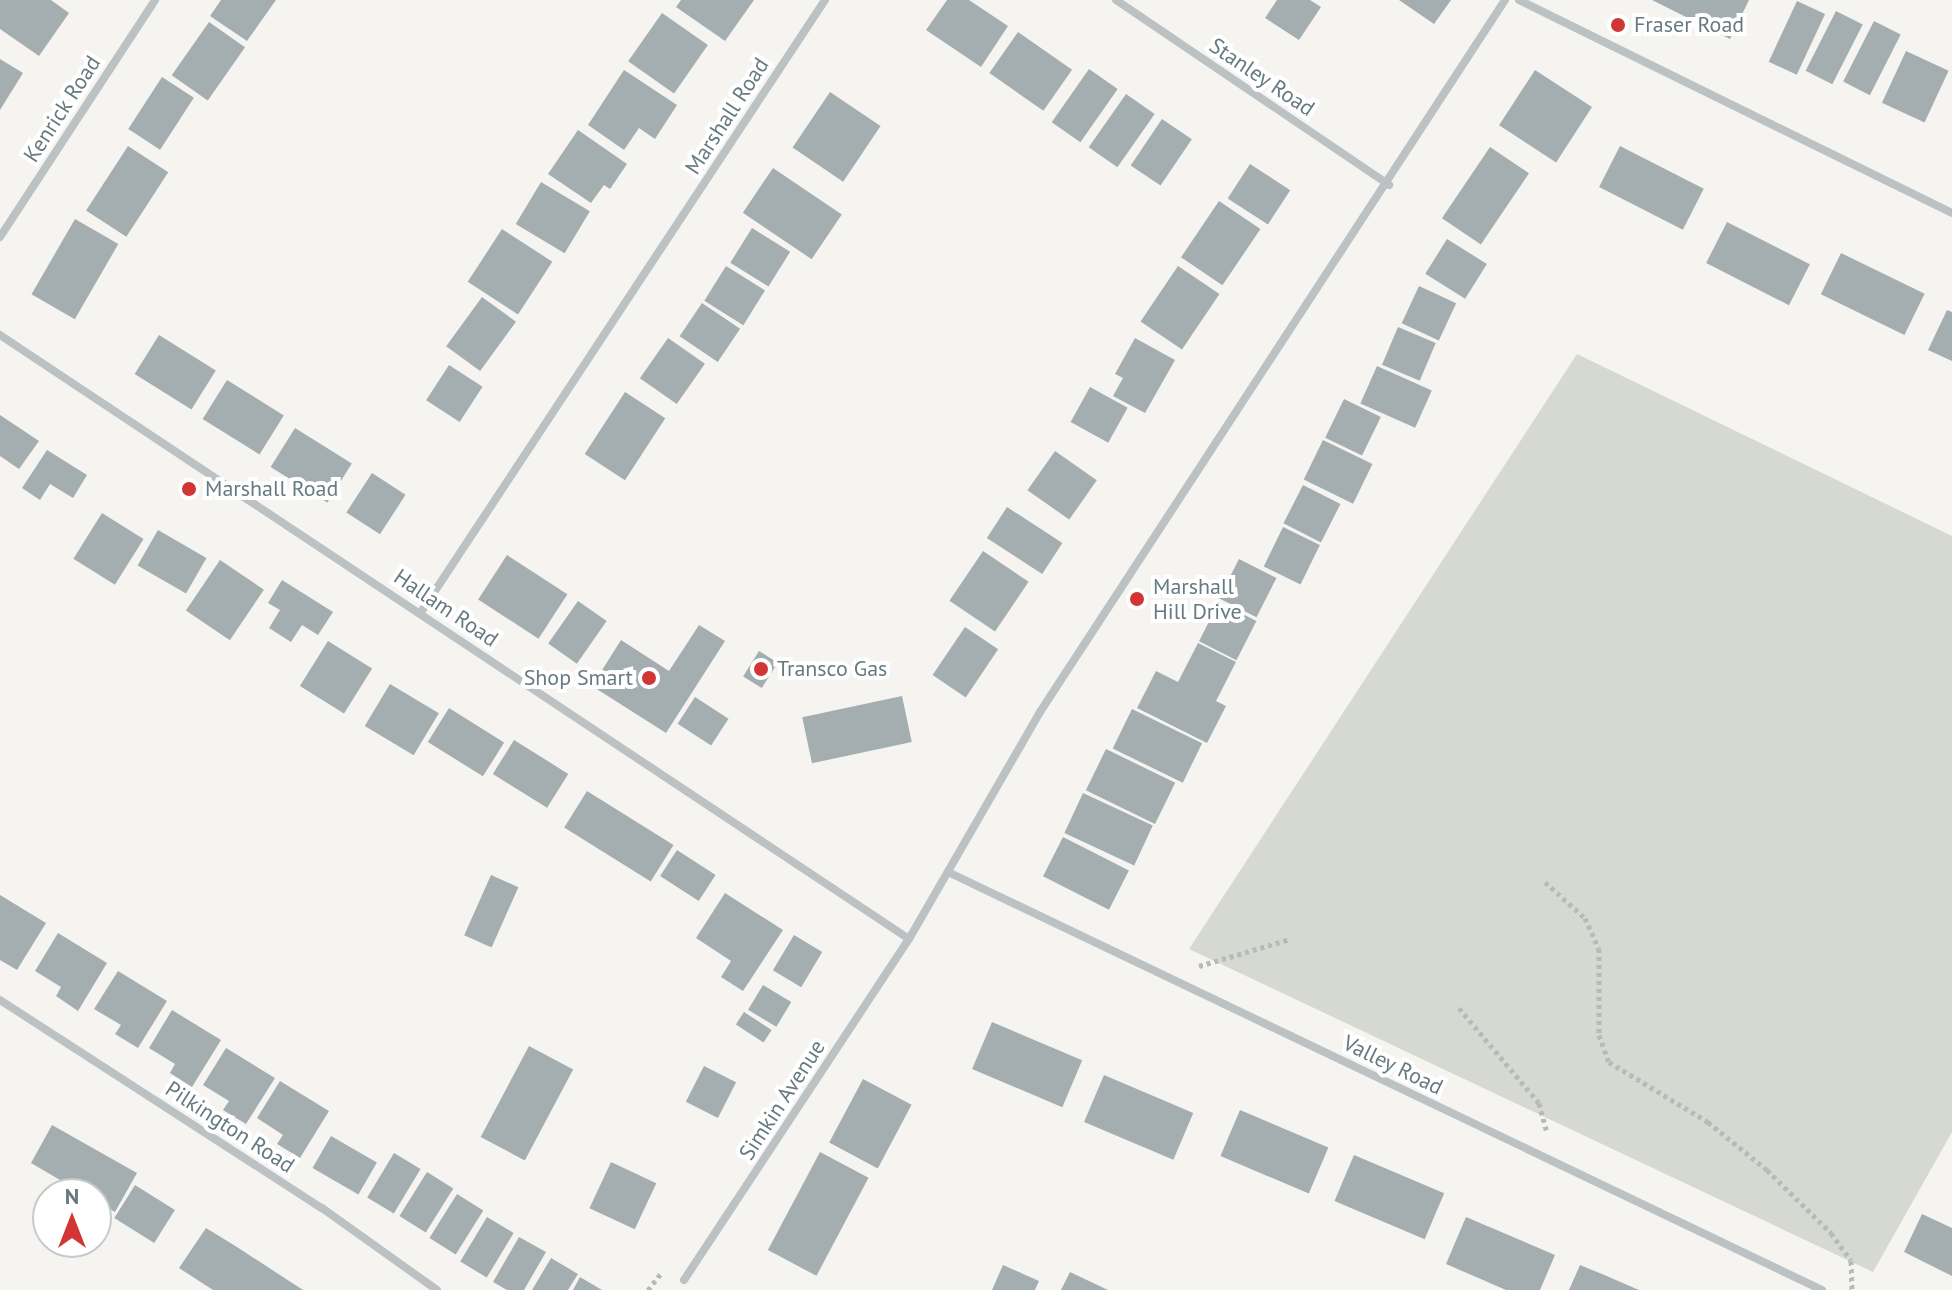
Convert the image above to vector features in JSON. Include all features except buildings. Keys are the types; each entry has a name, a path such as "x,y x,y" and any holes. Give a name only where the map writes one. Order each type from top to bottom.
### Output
{"street":[{"name":"Kenrick Road","path":"0,237 155,0"},
{"name":"Marshall Road","path":"421,612 825,0"},
{"name":"Stanley Road","path":"1116,0 1389,185"},
{"path":"909,939 1040,712 1389,185 1505,0"},
{"path":"1519,0 1952,213"},
{"name":"Hallam Road","path":"0,335 909,939"},
{"name":"Valley Road","path":"948,872 1822,1290"},
{"name":"Simkin Avenue","path":"684,1280 909,939"},
{"name":"Pilkington Road","path":"0,1000 322,1208 437,1290"}],"path":[{"path":"1545,882 1585,918 1599,949 1599,1035 1609,1062 1708,1122 1767,1170 1831,1233 1851,1261 1852,1290"},
{"path":"1167,977 1290,939"},
{"path":"1459,1008 1539,1103 1554,1162"}],"shaded area":[{"path":"1577,354 1952,536 1952,1132 1873,1272 1189,949"}],"place":[{"name":"Fraser Road","path":"1618,25"},
{"name":"Marshall Road","path":"189,489"},
{"name":"Marshall Hill Drive","path":"1137,599"},
{"name":"Transco Gas","path":"761,669"},
{"name":"Shop Smart","path":"649,678"}]}
